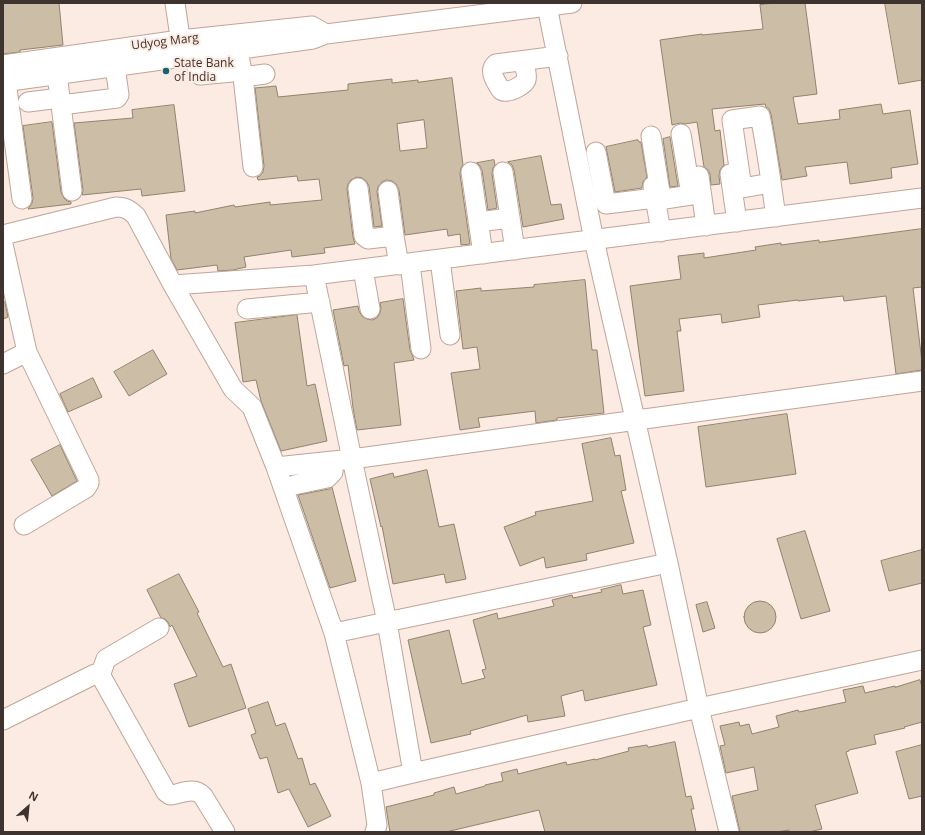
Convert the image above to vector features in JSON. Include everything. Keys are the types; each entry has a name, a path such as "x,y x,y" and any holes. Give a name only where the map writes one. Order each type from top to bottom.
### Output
{"street":[{"path":"175,3 186,51 200,75 265,74"},
{"name":"Udyog Marg","path":"4,76 186,51 233,50 313,39 326,34 572,3"},
{"path":"548,6 594,240 668,563 699,708 729,832"},
{"name":"Udyog Marg","path":"4,76 32,78 115,66 312,26 326,34"},
{"path":"233,50 254,167"},
{"path":"523,61 558,56"},
{"path":"32,78 32,101 66,104 117,98 119,95 115,66"},
{"path":"61,74 66,104 72,191"},
{"path":"237,75 237,110"},
{"path":"4,76 22,199"},
{"path":"686,132 701,227"},
{"path":"724,135 737,222"},
{"path":"661,232 655,198 649,141 662,198 665,199 732,191"},
{"path":"596,152 606,204 655,198"},
{"path":"471,172 483,254"},
{"path":"503,172 515,250"},
{"path":"771,183 776,217"},
{"path":"358,188 364,236 368,239 394,236"},
{"path":"388,191 394,236 403,264 421,349"},
{"path":"172,285 318,275 922,198"},
{"path":"3,235 116,207 124,207 136,216 172,285 233,389 252,407 276,467 334,633 371,783 377,825 375,832"},
{"path":"478,222 510,218"},
{"path":"3,244 27,352 89,480 86,488 24,525"},
{"path":"440,260 450,335"},
{"path":"403,264 411,329"},
{"path":"362,269 370,309"},
{"path":"318,275 352,459 387,622 413,773"},
{"path":"247,309 325,308"},
{"path":"3,364 27,352"},
{"path":"276,467 352,459 635,419 922,381"},
{"path":"294,485 326,478 333,472 333,461"},
{"path":"334,633 668,563"},
{"path":"100,676 106,658 159,628"},
{"path":"371,783 699,708 922,660"},
{"path":"3,720 94,674 100,676 166,792 170,795 191,790 200,793 225,832"}],"building":[{"path":"3,3 59,3 63,45 20,50 20,52 3,54"},
{"path":"775,3 805,3 817,94 793,97 798,124 840,119 839,110 881,104 883,114 910,110 918,164 891,168 892,178 850,184 847,162 805,167 807,176 782,180 771,114 765,104 712,109 715,131 720,130 724,165 720,170 720,184 711,185 710,174 704,167 697,122 672,125 660,40 702,34 763,29 760,5"},
{"path":"885,3 922,3 922,80 899,84"},
{"path":"452,78 463,165 460,174 470,244 461,245 460,234 448,236 447,229 405,235 399,190 396,184 392,181 386,180 378,187 377,192 382,226 374,227 369,186 362,178 357,177 351,180 347,189 355,244 324,248 325,253 292,257 291,250 244,257 246,267 233,270 218,271 217,265 177,270 171,259 166,215 195,211 195,213 234,205 235,207 270,202 270,205 322,200 319,179 298,181 297,176 258,180 257,177 263,172 264,166 255,88 276,86 278,97 348,90 348,84 392,79 392,83 418,80 418,82","holes":["424,120 427,148 400,151 397,124"]},
{"path":"174,105 185,191 142,196 141,189 82,195 83,190 74,123 133,118 132,110"},
{"path":"52,122 61,192 64,198 71,202 71,204 28,209 33,198 23,126"},
{"path":"670,137 678,186 670,187 663,139"},
{"path":"638,140 641,142 647,177 643,182 642,188 615,192 606,147"},
{"path":"541,156 551,205 561,204 564,219 523,227 514,170 512,165 508,162"},
{"path":"494,160 495,165 492,174 497,208 488,210 482,170 477,163"},
{"path":"922,229 922,287 913,288 922,370 896,374 886,296 844,301 843,296 798,300 758,305 760,317 722,323 721,314 679,319 681,331 677,331 684,391 645,396 630,286 681,279 678,256 704,253 704,258 756,250 755,247 781,243 781,245 819,240 819,242"},
{"path":"585,280 592,350 597,350 604,413 557,418 557,420 536,423 535,411 478,418 480,427 460,430 451,373 480,369 477,347 463,349 456,291 481,288 481,291 534,287 534,285"},
{"path":"403,299 410,350 414,360 394,363 401,425 357,430 348,365 344,366 333,310 358,306 362,316 372,320 377,318 380,313 380,303"},
{"path":"5,302 8,317 3,319 3,303"},
{"path":"297,315 307,386 315,384 327,441 281,451 261,401 256,380 243,382 235,323"},
{"path":"153,350 167,374 129,396 114,372"},
{"path":"93,378 102,397 68,412 60,394"},
{"path":"787,414 796,474 706,487 698,427"},
{"path":"611,438 615,456 620,455 626,490 621,491 634,543 586,554 587,560 546,568 544,557 520,566 504,527 536,515 535,512 593,501 582,444"},
{"path":"60,445 77,481 52,496 31,460"},
{"path":"427,470 439,527 454,524 466,579 446,583 444,574 393,584 382,526 381,527 370,479 393,473 394,477"},
{"path":"332,487 356,581 330,588 298,495 329,489"},
{"path":"805,531 830,611 801,619 777,539"},
{"path":"922,550 922,583 889,591 881,561"},
{"path":"179,574 199,612 197,613 223,667 231,664 246,708 189,727 174,684 197,676 172,625 170,627 165,619 161,618 147,590"},
{"path":"621,585 623,594 643,590 651,625 643,627 657,685 585,701 583,690 561,696 565,716 528,722 527,715 470,731 471,734 431,743 408,640 449,630 462,684 485,678 482,670 486,669 473,620 497,613 498,619 554,606 552,600 572,595 573,598 602,592 601,590"},
{"path":"757,601 763,601 773,608 776,617 775,623 769,630 763,633 757,633 747,626 744,620 744,614 751,604"},
{"path":"707,602 715,628 703,632 696,605"},
{"path":"920,680 922,687 922,722 904,727 905,728 874,735 876,744 846,752 858,793 815,805 822,829 809,832 789,832 789,830 777,832 740,832 732,796 758,790 754,767 726,773 720,746 725,745 720,726 739,722 740,726 749,724 752,734 779,727 776,716 798,710 799,712 846,702 843,690 863,686 865,693"},
{"path":"268,702 276,726 285,723 298,759 302,758 310,785 315,783 331,816 308,827 289,789 278,793 267,757 260,759 251,735 256,733 248,709"},
{"path":"675,742 686,797 691,796 694,809 691,809 696,832 545,832 539,810 446,832 390,832 386,807 434,795 434,793 454,787 456,794 503,781 501,773 517,769 518,774 566,762 567,765 595,760 629,751 628,748 647,745 648,747"},
{"path":"922,745 922,796 909,799 896,752"}],"place":[{"name":"State Bank of India","path":"166,71"}]}
